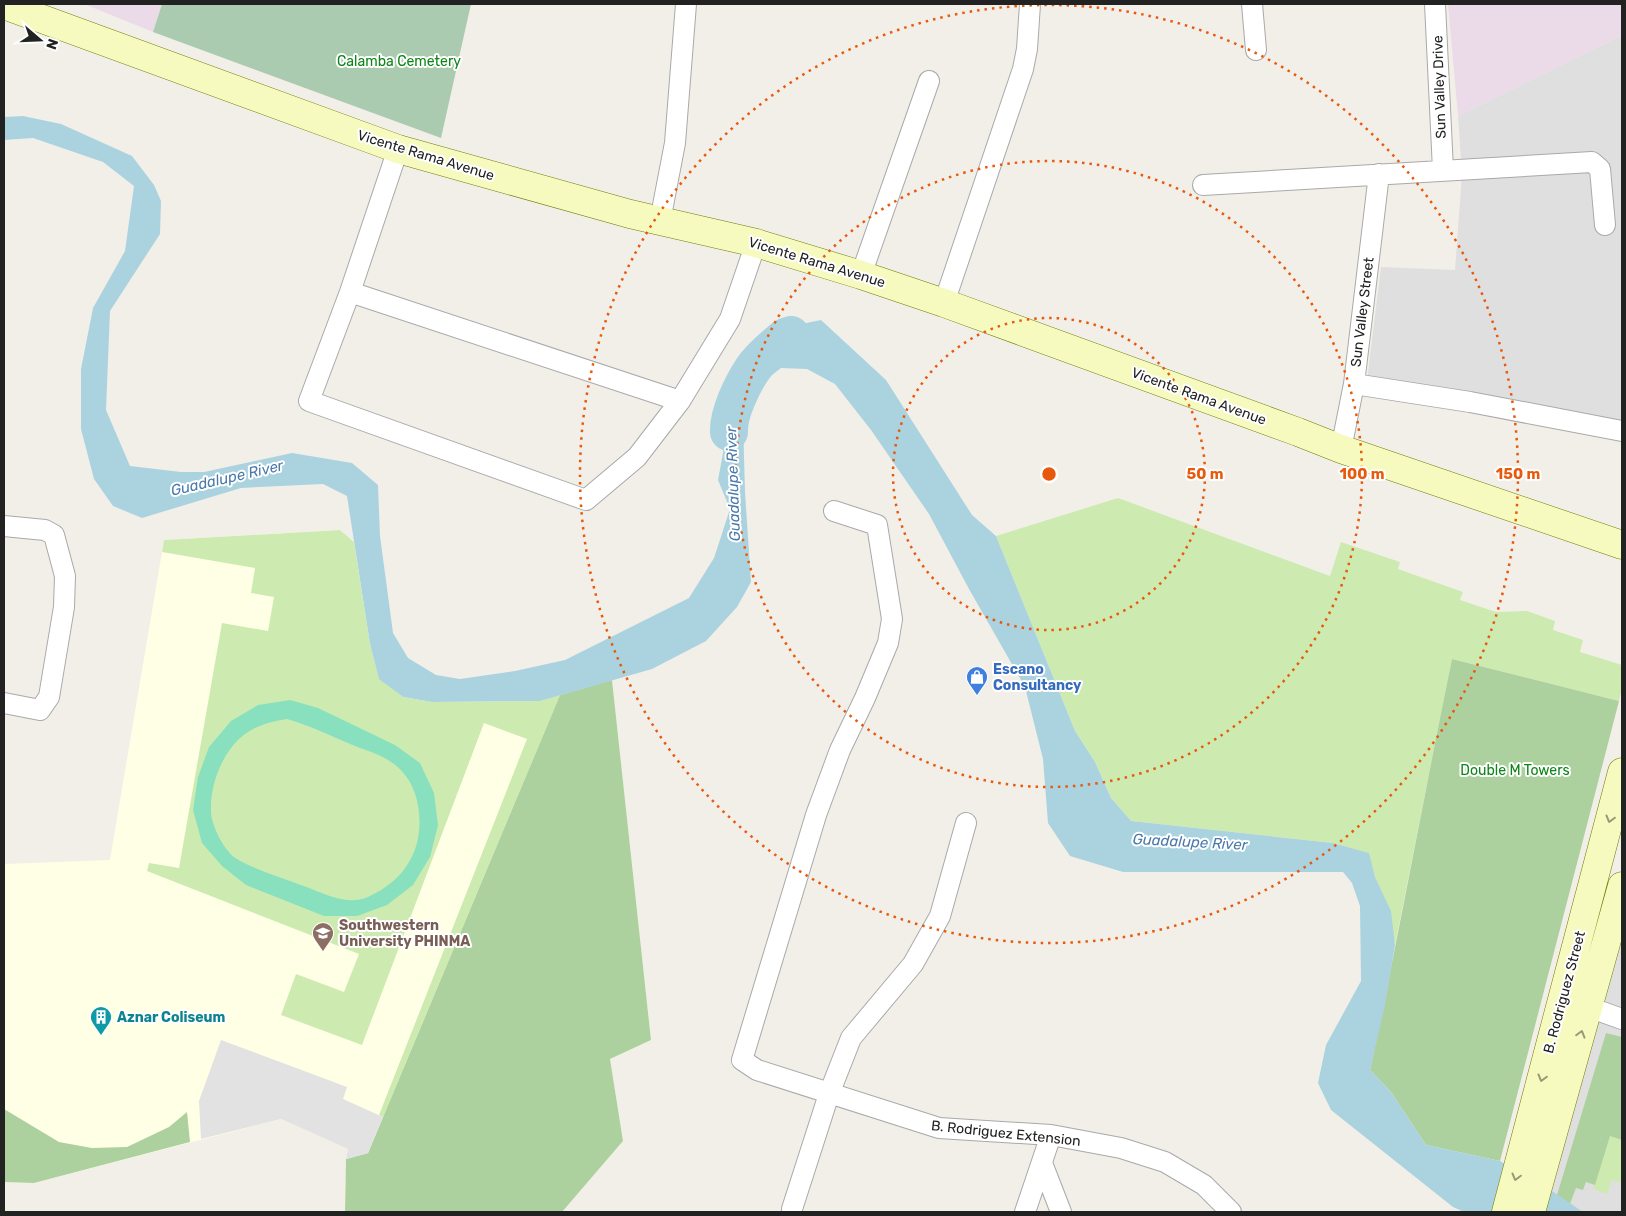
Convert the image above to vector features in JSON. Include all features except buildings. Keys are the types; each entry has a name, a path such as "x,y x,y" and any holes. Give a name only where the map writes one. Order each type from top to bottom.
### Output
{"main road":[{"name":"Vicente Rama Avenue","path":"4,5 398,149 660,222 756,243 861,275 944,303 1341,449 1622,545"},
{"name":"B. Rodriguez Street","path":"1531,1212 1537,1145 1563,998 1622,772"},
{"name":"B. Rodriguez Street","path":"1506,1212 1537,1145 1588,1007 1622,886"}],"street":[{"path":"660,222 674,144 686,4"},
{"path":"944,303 1023,69 1027,49 1030,4"},
{"path":"1252,4 1256,50"},
{"name":"Sun Valley Drive","path":"1435,4 1443,170"},
{"path":"861,275 929,81"},
{"path":"398,149 350,292 309,401 586,500 637,457 680,401 730,319 756,243"},
{"path":"1203,185 1592,162 1600,169 1604,225"},
{"name":"Sun Valley Street","path":"1341,449 1354,384 1379,174"},
{"path":"350,292 680,401"},
{"path":"1354,384 1470,402 1622,431"},
{"name":"B. Rodriguez Extension","path":"834,511 877,525 892,619 888,643 865,698 840,750 816,814 742,1060 757,1070 939,1128 1051,1135 1122,1148 1165,1162 1204,1185 1231,1212"},
{"path":"4,526 45,530 54,535 66,576 64,607 50,697 40,710 4,703"},
{"path":"792,1208 829,1094 850,1038 913,964 940,916 966,824"},
{"path":"1563,998 1622,1018"},
{"path":"1025,1212 1051,1135"},
{"path":"1042,1163 1061,1212"}],"shaded area":[{"path":"84,4 162,4 153,32"},
{"path":"1448,4 1622,4 1622,35 1458,116"},
{"path":"1622,35 1622,437 1366,389 1381,267 1455,270 1462,174 1458,116"},
{"name":"Southwestern University PHINMA","path":"340,530 354,542 379,678 540,701 612,680 651,1040 610,1059 623,1141 562,1212 345,1212 346,1159 348,1149 281,1119 34,1183 4,1182 4,864 110,860 164,540"},
{"path":"1622,936 1622,1212 1582,1212 1552,1191"},
{"path":"221,1040 347,1087 343,1099 383,1117 368,1153 346,1159 348,1149 281,1119 201,1139 199,1101"}],"green space":[{"name":"Calamba Cemetery","path":"162,4 471,4 441,138 153,32"},
{"path":"1118,498 1330,576 1341,542 1400,562 1398,569 1463,592 1460,600 1496,612 1527,611 1555,621 1553,630 1583,640 1580,652 1622,665 1622,688 1619,701 1452,659 1395,945 1390,911 1375,877 1368,853 1333,843 1131,821 1111,798 1095,762 1075,731 996,536"},
{"path":"340,530 354,542 370,644 379,678 403,697 432,702 540,701 560,695 383,1117 379,1115 527,739 484,723 362,1045 281,1015 296,974 344,992 359,954 147,871 149,863 179,868 222,623 268,631 274,597 251,593 255,568 162,552 164,540"},
{"name":"Double M Towers","path":"1452,659 1619,701 1500,1161 1426,1145 1391,1092 1370,1070"},
{"path":"612,680 651,1040 610,1059 623,1141 562,1212 345,1212 346,1159 368,1153 560,695"},
{"path":"290,700 318,708 395,745 420,763 434,793 438,825 430,857 413,885 387,905 357,916 324,916 246,885 222,866 202,843 193,810 198,777 209,747 231,721 258,705","holes":["287,719 311,727 388,760 398,767 412,786 419,808 420,820 417,843 405,869 377,893 360,899 344,900 267,873 234,857 222,842 215,829 211,811 212,792 218,772 227,754 239,739 250,731 262,725"]},
{"path":"1606,1033 1622,1037 1622,1140 1610,1136 1595,1185 1586,1182 1583,1190 1576,1188 1570,1204 1557,1195"},
{"path":"4,1109 59,1142 92,1148 127,1147 169,1127 187,1112 190,1142 34,1183 4,1182"},
{"path":"1610,1136 1622,1140 1622,1183 1612,1180 1607,1194 1593,1189"}],"water":[{"path":"23,116 61,124 132,156 154,185 161,201 160,234 110,311 106,410 130,466 181,472 204,472 292,453 352,463 378,485 380,536 393,633 408,658 436,675 460,679 515,671 565,660 689,598 714,558 730,509 718,480 731,410 769,338 791,326 821,320 886,380 972,515 996,536 1075,731 1095,762 1111,798 1131,821 1333,843 1369,853 1375,877 1391,911 1395,945 1385,1005 1370,1070 1391,1092 1426,1145 1500,1161 1552,1191 1583,1212 1464,1212 1453,1207 1331,1110 1318,1083 1326,1045 1361,981 1360,906 1352,883 1343,872 1123,872 1070,856 1048,823 1043,759 1025,687 929,514 871,430 835,384 807,369 781,368 760,384 743,421 745,492 751,582 737,607 706,641 652,669 540,701 432,702 403,697 379,679 370,644 347,496 323,484 241,488 142,518 113,506 94,479 81,429 81,369 93,308 125,251 134,186 103,162 33,138 4,140 4,117"}],"waterway":[{"name":"Guadalupe River","path":"729,432 733,408 752,370 767,352 785,337 791,335"}],"place":[{"name":"Escano Consultancy","path":"977,696"},
{"name":"Southwestern University PHINMA","path":"323,952"},
{"name":"Aznar Coliseum","path":"101,1036"}]}
